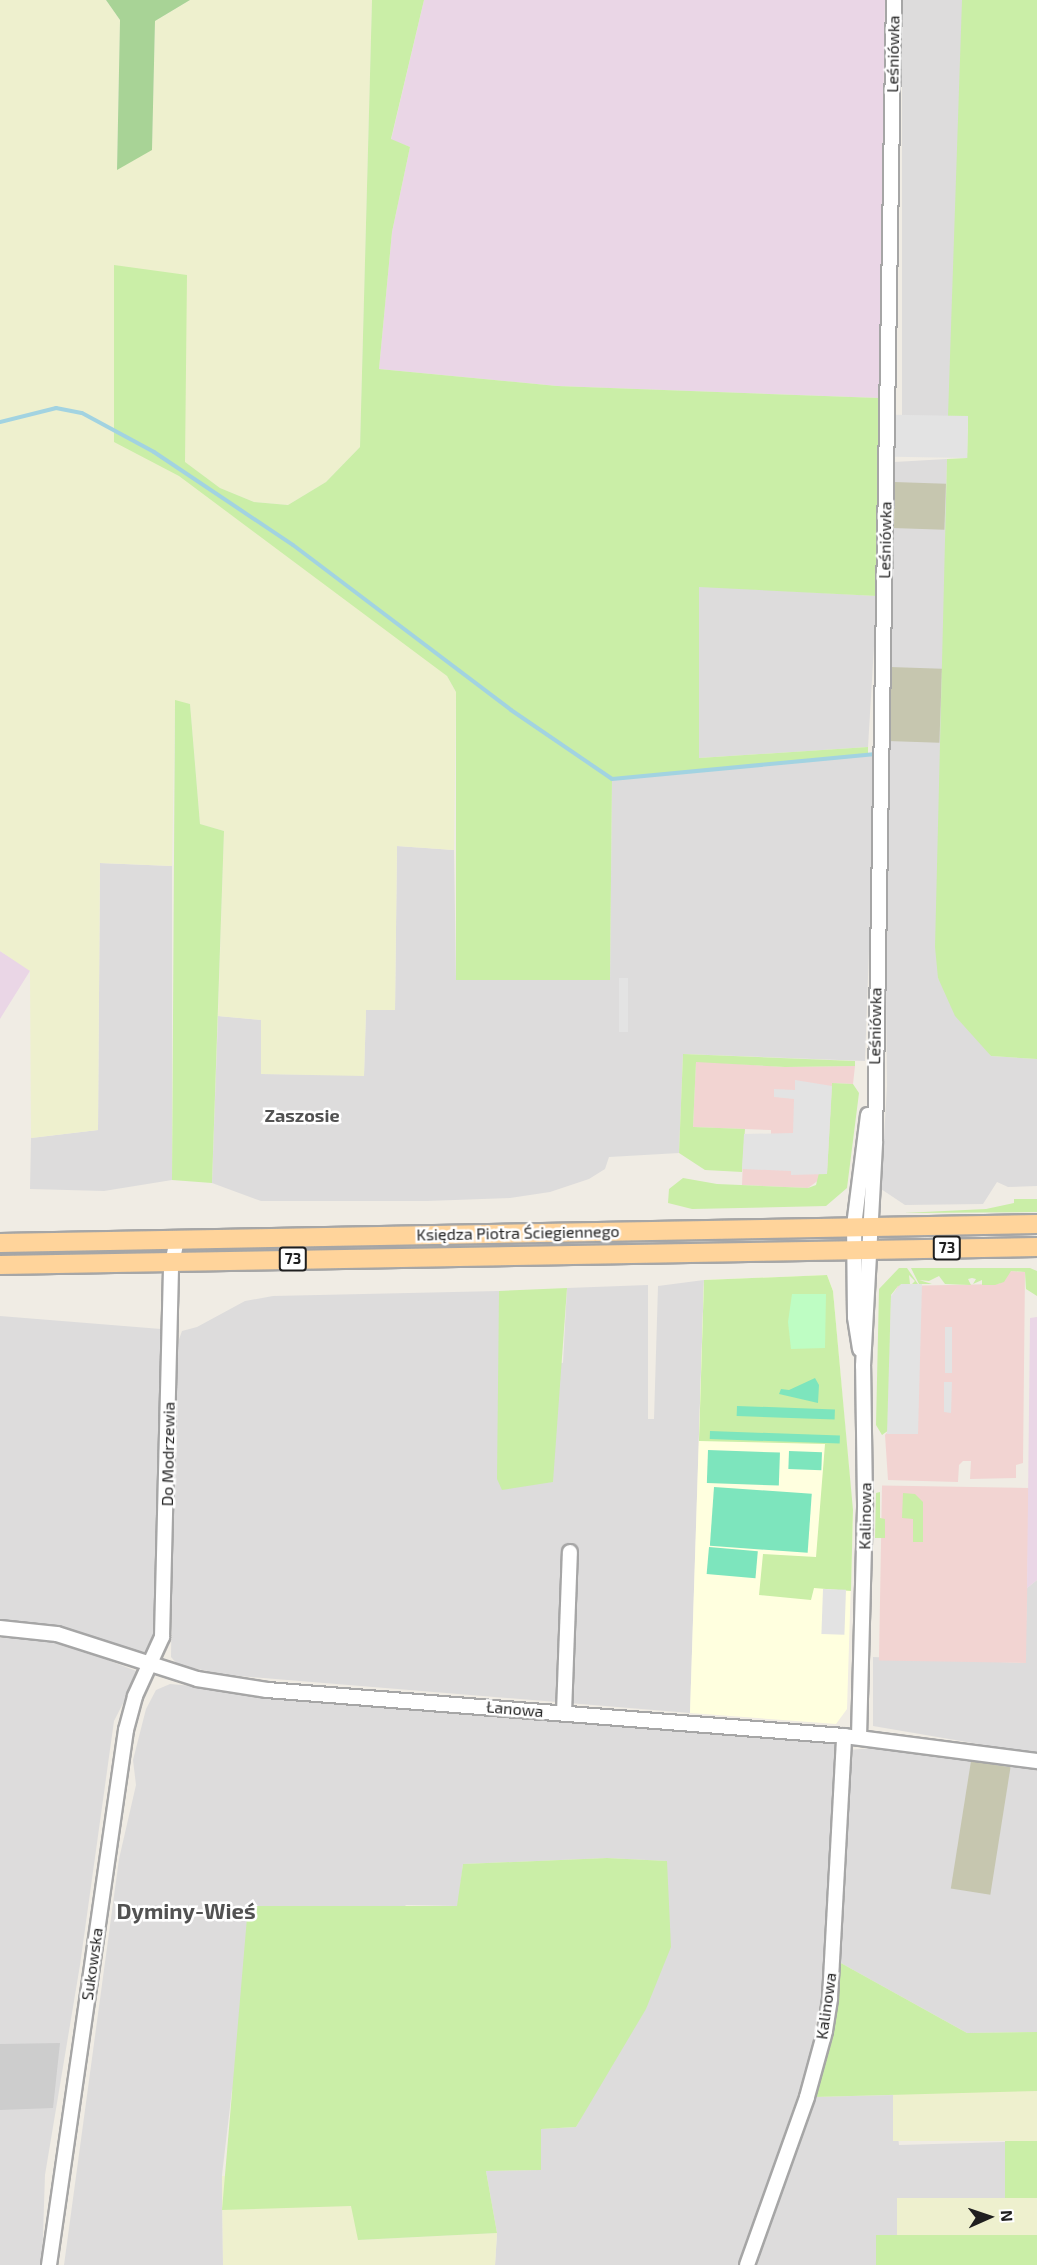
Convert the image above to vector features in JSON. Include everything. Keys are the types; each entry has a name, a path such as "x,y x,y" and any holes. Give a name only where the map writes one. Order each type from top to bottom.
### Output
{"main road":[{"name":"Księdza Piotra Ściegiennego","path":"0,1243 1037,1224"},
{"name":"Księdza Piotra Ściegiennego","path":"0,1265 862,1248 1037,1247"}],"street":[{"name":"Leśniówka","path":"862,1226 873,1080 894,0"},
{"name":"Kalinowa","path":"859,1737 865,1549 862,1226"},
{"name":"Do Modrzewia","path":"151,1667 162,1637 165,1605 172,1261 177,1239"},
{"path":"564,1713 570,1552"},
{"name":"Łanowa","path":"0,1628 57,1634 151,1667 197,1679 267,1690 859,1737 1037,1761"},
{"name":"Sukowska","path":"49,2265 126,1730 135,1696 151,1667"},
{"name":"Kalinowa","path":"747,2265 807,2097 825,2031 830,1998 844,1736"}],"shaded area":[{"path":"0,0 106,0 120,20 117,169 152,149 155,21 190,0 372,0 360,447 326,482 288,505 254,502 220,488 186,463 447,676 456,692 454,850 397,846 395,1010 366,1010 364,1076 261,1074 261,1020 218,1016 224,831 200,824 190,704 175,701 172,866 100,863 98,1130 31,1138 30,971 0,951"},
{"path":"424,0 885,0 879,398 557,386 379,369 392,232 410,147 391,140"},
{"path":"902,0 962,0 962,417 902,417"},
{"path":"894,415 968,416 967,458 893,457"},
{"path":"947,459 938,978 991,1056 1037,1059 1037,1186 1008,1187 997,1182 983,1204 905,1205 881,1189 887,1086 885,886 894,462"},
{"path":"894,482 946,484 944,530 892,528"},
{"path":"699,586 877,596 868,747 699,758"},
{"path":"890,667 942,669 939,743 887,741"},
{"path":"876,754 865,1061 683,1054 679,1153 609,1157 605,1169 589,1179 550,1192 510,1198 427,1201 261,1201 212,1183 218,1016 261,1020 262,1074 364,1075 366,1010 395,1010 397,846 454,850 456,980 610,980 612,779"},
{"path":"100,863 172,866 172,1180 104,1191 30,1189 31,1138 98,1130"},
{"path":"0,951 31,970 0,1019"},
{"path":"619,978 628,978 628,1032 619,1032"},
{"path":"696,1061 784,1067 855,1066 853,1084 832,1083 827,1174 808,1188 742,1185 744,1134 771,1135 771,1130 693,1127"},
{"path":"795,1080 832,1086 827,1174 791,1175 791,1171 742,1169 744,1134 793,1133 794,1099 774,1097 774,1089 795,1090"},
{"path":"1010,1271 1025,1272 1023,1463 1016,1465 1016,1478 970,1479 971,1461 963,1461 959,1465 958,1482 888,1480 885,1435 889,1430 891,1299 898,1286 999,1284"},
{"path":"827,1275 833,1291 853,1516 847,1709 836,1724 690,1713 704,1280"},
{"path":"704,1280 690,1713 227,1675 178,1665 171,1657 174,1429 177,1345 182,1331 197,1327 245,1301 273,1296 499,1291 501,1350 563,1363 567,1288 648,1285 648,1419 654,1419 658,1286"},
{"path":"901,1284 922,1284 918,1434 887,1434 891,1296"},
{"path":"0,1316 161,1329 158,1599 155,1634 149,1650 144,1652 51,1626 0,1623"},
{"path":"1037,1317 1037,1580 1027,1588 1030,1318"},
{"path":"945,1327 952,1327 952,1373 945,1373"},
{"path":"944,1382 952,1382 951,1413 944,1412"},
{"path":"882,1485 1029,1488 1026,1663 879,1660"},
{"path":"1037,1580 1037,1754 873,1726 873,1657 1025,1663 1027,1588"},
{"path":"823,1589 846,1590 844,1635 821,1634"},
{"path":"29,1637 66,1644 139,1672 114,1721 80,1965 45,2175 42,2265 0,2265 0,1638"},
{"path":"170,1684 833,1741 837,1746 822,1993 809,2063 738,2265 495,2265 497,2233 486,2171 540,2170 541,2129 576,2127 593,2096 667,1861 607,1858 463,1864 458,1906 406,1905 232,2090 222,2175 223,2265 64,2265 119,1859 136,1785 133,1760 146,1709 156,1690"},
{"path":"874,1748 1037,1770 1037,2032 967,2033 839,1962 849,1750"},
{"path":"971,1761 1011,1767 990,1895 951,1888"},
{"path":"60,2043 53,2108 0,2110 0,2044"},
{"path":"893,2091 1037,2091 1037,2141 893,2141"},
{"path":"893,2095 899,2145 1005,2142 1006,2199 897,2202 899,2236 876,2236 876,2265 753,2265 814,2097"},
{"path":"351,2173 359,2240 497,2233 495,2265 223,2265 222,2176"},
{"path":"897,2198 1037,2198 1037,2235 897,2235"}],"green space":[{"path":"106,0 190,0 155,21 152,150 117,170 120,20"},
{"path":"372,0 424,0 391,139 410,147 392,232 379,369 557,386 879,398 877,596 699,587 699,758 868,747 868,755 612,779 610,980 456,980 456,692 447,676 179,476 114,442 114,265 187,275 185,462 220,488 254,502 288,505 326,482 360,447"},
{"path":"962,0 1037,0 1037,1059 991,1056 955,1016 938,978 935,947 947,459 967,458 968,416 948,416"},
{"path":"175,700 190,704 200,824 224,831 212,1183 172,1180"},
{"path":"683,1054 855,1061 855,1066 785,1067 696,1062 693,1127 745,1129 742,1172 705,1170 679,1153"},
{"path":"832,1083 853,1084 859,1093 847,1188 826,1206 692,1209 668,1203 669,1189 683,1178 717,1184 808,1188 816,1185 819,1173 827,1173"},
{"path":"1014,1199 1037,1199 1037,1212 903,1213 986,1209 1014,1203"},
{"path":"899,1268 907,1268 918,1284 912,1284 915,1281 909,1275 910,1284 898,1286 891,1295 889,1430 882,1435 876,1425 879,1289"},
{"path":"911,1268 1030,1268 1037,1271 1037,1296 1026,1289 1025,1272 1011,1271 1004,1282 995,1285 982,1285 982,1280 973,1284 976,1279 972,1278 968,1279 971,1285 945,1284 939,1276 929,1281 919,1280 932,1284 919,1284"},
{"path":"827,1275 833,1291 853,1510 851,1591 814,1588 811,1600 759,1595 763,1554 816,1557 825,1444 699,1441 704,1280"},
{"path":"567,1288 553,1482 502,1490 497,1479 499,1291"},
{"path":"792,1294 826,1294 825,1348 791,1349 788,1322"},
{"path":"815,1378 819,1385 818,1403 779,1394 781,1389 789,1390"},
{"path":"737,1406 835,1409 835,1419 737,1416"},
{"path":"710,1431 840,1436 840,1444 710,1439"},
{"path":"708,1450 780,1453 779,1485 707,1483"},
{"path":"789,1451 822,1452 821,1470 788,1469"},
{"path":"714,1487 812,1494 808,1553 710,1546"},
{"path":"880,1492 880,1518 885,1519 885,1538 875,1538 876,1493"},
{"path":"903,1493 915,1494 923,1502 923,1542 913,1542 913,1519 902,1518"},
{"path":"709,1547 758,1551 755,1578 707,1574"},
{"path":"607,1858 667,1861 671,1947 646,2009 576,2127 541,2129 541,2170 486,2171 497,2233 358,2240 351,2206 222,2210 248,1906 457,1906 463,1864"},
{"path":"839,1962 967,2033 1037,2032 1037,2091 814,2097 835,2009"},
{"path":"1005,2141 1037,2141 1037,2198 1005,2198"},
{"path":"876,2235 1037,2235 1037,2265 876,2265"}],"waterway":[{"path":"0,422 56,408 82,413 154,452 293,545 511,710 612,779 876,754"}],"district":[{"name":"Zaszosie","path":"302,1115"},
{"name":"Dyminy-Wieś","path":"186,1911"}]}
